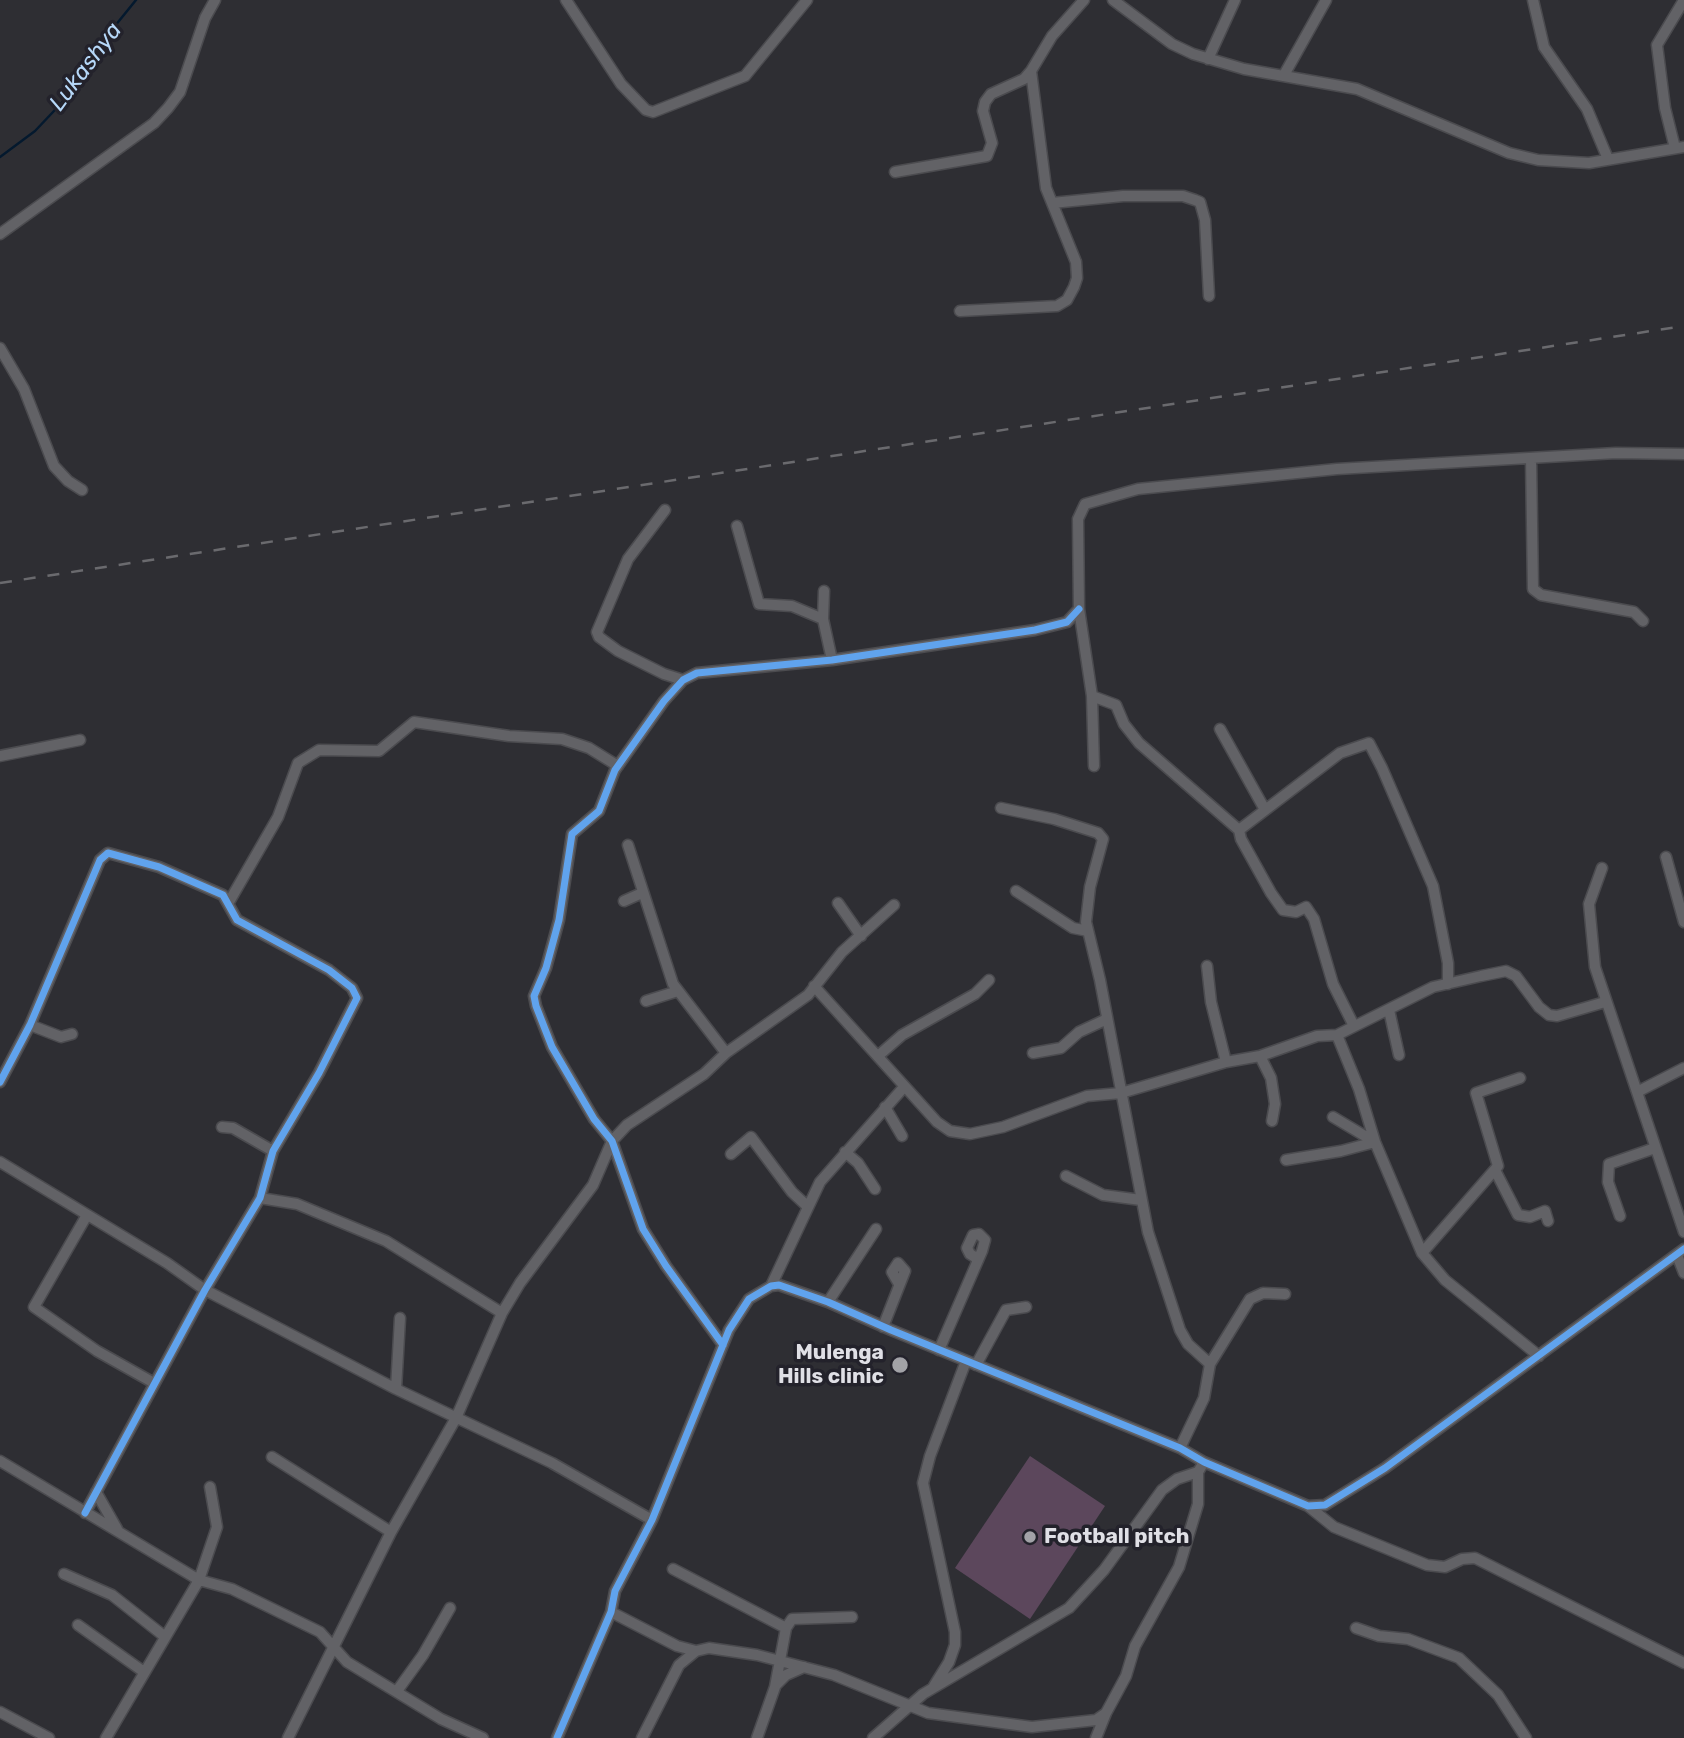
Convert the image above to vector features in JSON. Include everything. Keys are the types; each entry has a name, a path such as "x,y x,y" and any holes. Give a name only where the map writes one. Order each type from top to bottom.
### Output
{"street":[{"path":"0,234 154,123 168,108 180,92 205,18 215,0"},
{"path":"566,0 621,84 646,110 653,113 745,76 761,53 807,0"},
{"path":"895,172 987,156 992,143 983,111 985,102 991,94 1024,79 1052,36 1084,0"},
{"path":"1113,0 1172,44 1208,60 1357,89 1509,153 1538,160 1576,163 1679,147 1665,108 1657,46 1684,1"},
{"path":"1208,60 1235,0"},
{"path":"1284,75 1326,0"},
{"path":"1532,0 1544,47 1587,109 1608,159"},
{"path":"960,311 1056,306 1067,300 1077,278 1076,262 1046,188 1031,71"},
{"path":"1052,203 1123,196 1183,196 1200,202 1205,220 1209,296"},
{"path":"0,348 24,389 54,466 68,481 82,490"},
{"path":"1094,766 1092,696 1079,609 1078,519 1084,504 1103,496 1138,489 1337,469 1531,458 1684,454"},
{"path":"1531,458 1533,589 1563,600 1634,612 1643,621"},
{"path":"665,510 628,559 597,632 599,637 618,650 664,674 683,680"},
{"path":"737,526 759,604 792,606 823,619"},
{"path":"824,591 823,619 832,660"},
{"path":"723,1345 643,1229 612,1141 594,1119 552,1046 534,996 546,968 559,920 572,834 599,811 618,766 683,680 697,673 832,660 1059,625 1072,618 1079,609"},
{"path":"1092,696 1116,705 1139,743 1239,830 1241,839 1283,910 1296,912 1306,907 1314,919 1333,984 1354,1026"},
{"path":"229,902 278,817 298,763 319,750 379,751 414,722 509,736 562,739 589,748 618,766"},
{"path":"1220,729 1264,808"},
{"path":"0,756 80,740"},
{"path":"1239,830 1326,761 1369,743 1433,887 1448,963 1448,984"},
{"path":"1001,808 1054,819 1098,833 1103,839 1090,887 1088,931 1141,1200 1157,1267 1180,1330 1188,1344 1210,1364"},
{"path":"628,845 661,943 663,960 678,990 726,1053"},
{"path":"0,1082 30,1025 104,855 113,852 159,867 223,895 237,920 329,970 352,988 357,998 336,1043 273,1151 260,1198 205,1290 85,1513"},
{"path":"1665,857 1684,922"},
{"path":"1602,868 1589,904 1595,967 1605,1002 1639,1091 1684,1232"},
{"path":"1016,891 1073,928 1088,931"},
{"path":"624,901 642,893"},
{"path":"838,903 861,936"},
{"path":"288,1738 391,1532 456,1418 502,1313 520,1283 593,1185 612,1141 654,1106 704,1074 726,1053 808,995 861,936 894,905"},
{"path":"1207,966 1211,1002 1226,1062"},
{"path":"814,986 937,1122 950,1131 970,1134 1003,1127 1087,1096 1121,1093 1226,1062 1260,1056 1317,1036 1337,1035 1389,1010 1409,997 1448,984 1506,971 1522,982 1539,1007 1549,1015 1557,1016 1605,1002"},
{"path":"878,1056 902,1035 975,993 989,980"},
{"path":"646,1001 678,990"},
{"path":"1389,1010 1399,1055"},
{"path":"1032,1053 1061,1048 1079,1032 1107,1019"},
{"path":"30,1025 61,1037 72,1034"},
{"path":"1337,1035 1359,1089 1375,1142 1422,1253 1445,1280 1539,1356"},
{"path":"1260,1056 1271,1078 1275,1104 1272,1121"},
{"path":"1639,1091 1684,1068"},
{"path":"1422,1253 1496,1172 1498,1166 1476,1093 1520,1078"},
{"path":"771,1286 820,1182 904,1087"},
{"path":"885,1107 902,1136"},
{"path":"1333,1117 1375,1142"},
{"path":"222,1127 233,1128 273,1151"},
{"path":"732,1154 751,1137 792,1192 807,1206"},
{"path":"1286,1160 1328,1154 1375,1142"},
{"path":"1620,1216 1608,1182 1609,1164 1656,1148"},
{"path":"845,1152 858,1163 875,1189"},
{"path":"0,1162 205,1290 396,1389 552,1463 652,1520"},
{"path":"1496,1172 1518,1215 1530,1217 1545,1211 1548,1221"},
{"path":"1066,1176 1103,1195 1141,1200"},
{"path":"260,1198 297,1204 386,1241 502,1313"},
{"path":"87,1215 35,1301 34,1307 97,1351 154,1382"},
{"path":"828,1302 876,1229"},
{"path":"1308,1506 1325,1505 1357,1487 1445,1427 1680,1252 1684,1273"},
{"path":"939,1350 978,1259"},
{"path":"883,1327 899,1284"},
{"path":"556,1738 611,1612 615,1591 652,1520 723,1345 749,1299 771,1286 779,1285 828,1302 1180,1448 1204,1462 1308,1506 1334,1527 1427,1565 1445,1567 1462,1559 1475,1558 1684,1663"},
{"path":"1180,1448 1203,1398 1210,1364 1250,1299 1263,1293 1285,1294"},
{"path":"934,1686 949,1661 955,1645 955,1632 923,1483 930,1456 971,1363 1006,1310 1026,1307"},
{"path":"396,1389 400,1318"},
{"path":"272,1457 391,1532"},
{"path":"0,1461 199,1580 232,1589 320,1632 335,1645 347,1662 441,1719 483,1738"},
{"path":"1096,1738 1126,1676 1135,1646 1179,1567 1198,1504 1198,1472 1204,1462"},
{"path":"873,1738 934,1686 1069,1608 1104,1570 1156,1496 1171,1482 1198,1472"},
{"path":"106,1738 199,1580 217,1527 210,1487"},
{"path":"96,1492 119,1532"},
{"path":"673,1569 786,1628"},
{"path":"64,1574 112,1595 164,1636"},
{"path":"397,1691 423,1655 450,1608"},
{"path":"611,1612 677,1646 696,1651 723,1650 805,1667 847,1679 928,1713 1032,1727 1089,1721 1106,1713"},
{"path":"757,1738 775,1687 786,1628 792,1619 852,1617"},
{"path":"78,1625 144,1672"},
{"path":"1356,1628 1379,1636 1408,1639 1459,1658 1499,1695 1526,1738"},
{"path":"677,1646 679,1665"},
{"path":"642,1738 679,1665 696,1651"},
{"path":"775,1687 786,1675 805,1667"},
{"path":"0,1712 49,1738"}],"shaded area":[{"name":"Football pitch","path":"1030,1456 1105,1506 1030,1619 955,1568"}],"waterway":[{"name":"Lukashya","path":"0,157 35,131 71,93 106,37 136,0"}],"railway":[{"path":"0,583 1684,326"}],"cycle path":[{"path":"723,1345 643,1229 612,1141 594,1119 552,1047 536,1006 534,996 546,968 559,920 572,834 599,811 615,770 664,701 683,680 697,673 832,660 1035,630 1067,622 1079,609"},
{"path":"0,1082 30,1025 100,860 108,853 159,867 223,895 237,920 329,970 352,988 357,998 319,1073 273,1151 260,1198 205,1290 85,1513"},
{"path":"557,1738 611,1612 615,1591 652,1520 729,1330 749,1299 771,1286 779,1285 828,1302 1180,1448 1204,1462 1308,1506 1325,1505 1385,1468 1684,1249"}],"place":[{"name":"Mulenga Hills clinic","path":"900,1365"},
{"name":"Football pitch","path":"1030,1537"}]}
